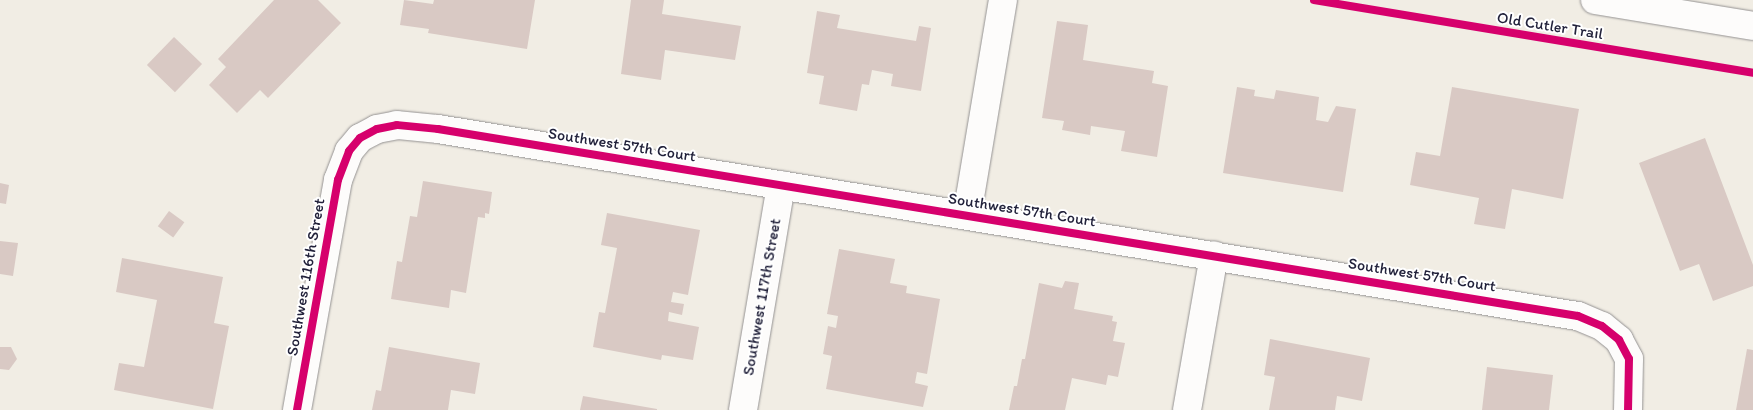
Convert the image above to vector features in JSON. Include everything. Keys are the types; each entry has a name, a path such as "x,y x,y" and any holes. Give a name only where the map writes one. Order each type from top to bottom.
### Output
{"street":[{"path":"968,215 1003,0"},
{"path":"1595,0 1753,26"},
{"name":"Southwest 57th Court","path":"349,151 360,138 377,129 417,126 1578,316 1602,326 1619,340 1629,359 1628,410"},
{"name":"Southwest 116th Street","path":"297,410 332,208 349,151"},
{"name":"Southwest 117th Street","path":"743,410 781,185"},
{"path":"1187,410 1214,255"}],"building":[{"path":"274,0 318,0 341,23 268,98 260,90 237,113 209,85 226,67 218,59"},
{"path":"404,0 433,4 434,0 535,0 527,49 428,33 429,29 400,25"},
{"path":"631,0 664,0 662,14 741,26 735,60 665,50 661,80 621,74"},
{"path":"817,11 840,15 837,28 916,41 919,26 931,28 921,91 891,86 893,74 872,70 869,85 862,84 857,111 819,104 824,76 807,73"},
{"path":"1057,21 1088,25 1083,60 1154,71 1152,83 1168,86 1157,157 1121,151 1125,131 1091,126 1090,135 1062,130 1064,121 1042,118"},
{"path":"174,37 202,64 175,92 147,65"},
{"path":"1237,87 1255,90 1254,96 1274,99 1276,90 1319,97 1316,120 1328,122 1336,106 1356,109 1343,192 1223,173"},
{"path":"1452,87 1579,109 1563,199 1512,189 1505,229 1474,224 1479,198 1410,185 1416,152 1440,156"},
{"path":"1705,138 1753,265 1753,286 1713,301 1699,264 1680,271 1639,163"},
{"path":"423,181 492,192 489,214 485,213 485,218 478,217 466,293 451,290 449,308 391,299 397,261 402,262 410,216 417,217"},
{"path":"0,183 9,185 6,204 0,203"},
{"path":"169,211 184,222 173,238 158,226"},
{"path":"607,213 700,230 688,295 673,292 671,302 684,304 682,315 669,312 668,321 699,327 693,360 662,355 661,360 593,347 599,312 605,313 617,248 601,245"},
{"path":"0,241 18,243 13,276 0,274"},
{"path":"839,249 895,259 890,283 907,286 906,293 940,299 927,374 917,372 915,383 928,386 923,407 826,389 832,356 823,354 828,326 836,328 838,316 827,314"},
{"path":"122,258 223,277 214,323 229,326 213,409 114,390 119,363 144,367 157,300 116,292"},
{"path":"1065,281 1079,283 1074,309 1113,316 1112,321 1117,322 1113,341 1125,343 1118,377 1108,375 1106,385 1072,378 1065,410 1009,410 1014,386 1017,386 1022,359 1025,359 1039,283 1062,288"},
{"path":"1270,339 1370,358 1362,401 1337,396 1335,410 1269,410 1275,377 1264,375"},
{"path":"0,347 11,347 17,359 9,370 0,369"},
{"path":"389,347 480,363 475,394 451,390 448,410 372,410 376,390 381,391"},
{"path":"1747,349 1753,350 1753,410 1736,410"},
{"path":"1487,367 1553,375 1549,410 1482,410"},
{"path":"583,396 657,409 657,410 580,410"}],"cycle path":[{"name":"Old Cutler Trail","path":"1314,0 1753,73"},
{"path":"297,410 338,180 349,151 360,138 377,129 397,125 438,129 1578,316 1602,326 1619,340 1629,359 1628,410"}]}
